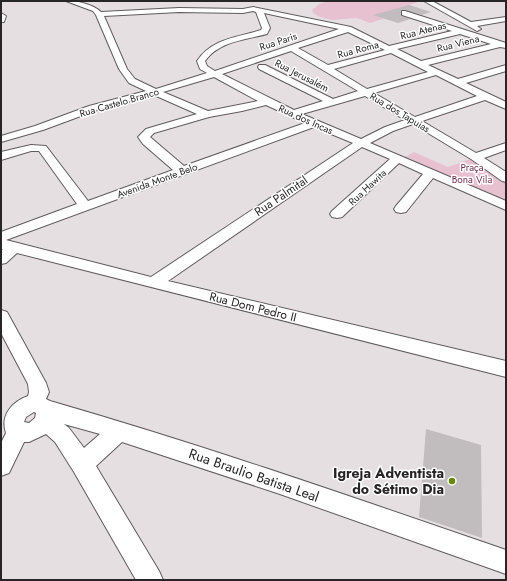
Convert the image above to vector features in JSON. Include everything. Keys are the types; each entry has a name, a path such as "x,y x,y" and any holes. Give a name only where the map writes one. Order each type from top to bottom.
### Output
{"street":[{"path":"69,1 95,10 99,14 123,69 132,81 180,104 207,114"},
{"path":"430,3 504,45 461,31 405,13 430,3"},
{"path":"99,14 179,10 243,11 257,6 270,12 348,29 392,49 486,96 504,103"},
{"name":"Rua dos Incas","path":"257,6 266,28 264,32 212,48 205,54 201,61 203,67 214,74 314,123 431,172 506,206"},
{"path":"270,12 276,6"},
{"path":"1,15 1,20"},
{"path":"469,25 506,19"},
{"name":"Rua Paris","path":"214,74 348,29"},
{"name":"Rua Atenas","path":"392,49 461,31"},
{"name":"Rua Viena","path":"421,64 504,45"},
{"name":"Rua dos Tapuias","path":"292,48 368,92 475,157 506,178"},
{"name":"Rua Roma","path":"328,68 392,49"},
{"name":"Rua Jerusalém","path":"262,67 332,102"},
{"path":"458,82 506,68"},
{"path":"293,113 437,72"},
{"name":"Rua Castelo Branco","path":"1,139 39,128 93,108 155,92 214,74"},
{"name":"Rua Palmital","path":"153,283 361,142 378,133 486,96"},
{"path":"182,171 147,142 144,137 146,134 150,131 207,114 242,108 268,101"},
{"name":"Avenida Monte Belo","path":"1,237 314,123"},
{"path":"475,157 506,146"},
{"path":"1,156 38,147 44,151 85,206"},
{"name":"Rua Hawita","path":"337,214 397,159"},
{"path":"401,209 431,172"},
{"path":"1,259 8,245"},
{"name":"Rua Dom Pedro II","path":"8,245 153,283 506,369"},
{"path":"1,317 37,383 42,411"},
{"path":"1,465 11,424 16,414 21,408 28,405 42,411 62,435 82,464 150,580"},
{"name":"Rua Braulio Batista Leal","path":"42,411 120,430 506,562"},
{"path":"82,464 120,430"}],"green space":[{"path":"329,1 421,1 409,5 418,8 370,23 357,18 332,20 320,17 313,13 312,10 319,4"},
{"name":"Praça Bona Vila","path":"414,152 448,167 473,158 506,181 506,202 405,157"}],"building":[{"path":"409,5 431,12 422,15 402,10 401,16 410,19 398,23 373,15"},
{"name":"Igreja Adventista do Sétimo Dia","path":"426,429 481,445 482,538 419,517"}],"place":[{"name":"Igreja Adventista do Sétimo Dia","path":"452,481"}]}
